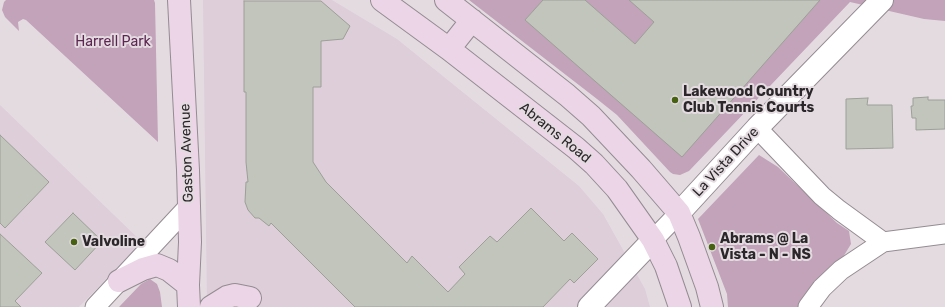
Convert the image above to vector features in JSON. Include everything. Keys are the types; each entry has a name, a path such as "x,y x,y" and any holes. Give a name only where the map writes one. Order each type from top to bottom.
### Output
{"main road":[{"name":"Gaston Avenue","path":"179,0 189,206 189,307"},
{"name":"Abrams Road","path":"382,0 449,49 576,148 594,164 617,189 653,240 666,266 680,307"},
{"path":"446,0 567,95 591,116 641,169 679,213 707,288 712,307"},
{"path":"449,49 472,20"},
{"path":"119,281 143,269 157,265 169,270 188,285"},
{"path":"211,307 227,297 234,295 250,298"}],"street":[{"name":"La Vista Drive","path":"589,307 758,128 882,0"},
{"path":"758,128 822,196 883,242"},
{"path":"95,307 189,206"},
{"path":"808,307 822,288 841,270 883,242 945,234"}],"shaded area":[{"path":"203,0 332,0 397,39 579,186 603,214 645,289 650,307 207,307"},
{"path":"0,105 142,242 79,307 0,307"}],"green space":[{"name":"Harrell Park","path":"6,0 154,0 158,142 26,20 23,19 18,22 19,31 5,17 2,10"},
{"name":"Lakewood Country Club Tennis Courts","path":"469,0 945,0 945,21 924,19 850,2 689,171 680,175 670,172 617,115"},
{"path":"759,155 778,167 837,223 849,231 851,244 840,262 802,307 728,307 727,294 698,219"},
{"path":"150,279 157,284 160,292 162,307 119,307 141,284"}],"building":[{"name":"Lakewood Country Club Tennis Courts","path":"543,0 585,0 635,44 654,22 629,0 820,0 682,157 525,20"},
{"path":"244,1 321,1 350,26 343,39 321,41 321,87 313,87 313,162 326,182 407,263 412,256 448,292 465,274 459,267 490,236 497,242 531,208 564,241 572,233 598,259 574,283 570,279 543,307 355,307 271,223 269,226 259,218 255,218 248,210 245,202 246,182 248,182 246,162 246,92 244,92"},
{"path":"928,97 928,100 945,100 945,129 916,130 916,118 912,118 911,106 913,106 913,98"},
{"path":"868,98 867,105 892,105 893,148 846,149 846,99"},
{"path":"0,135 49,182 5,228 0,223"},
{"name":"Valvoline","path":"73,213 102,241 75,270 45,242"},
{"path":"0,234 42,273 15,301 21,307 0,307"}],"place":[{"name":"Lakewood Country Club Tennis Courts","path":"675,100"},
{"name":"Valvoline","path":"74,242"},
{"name":"Abrams @ La Vista - N - NS","path":"712,247"}]}
